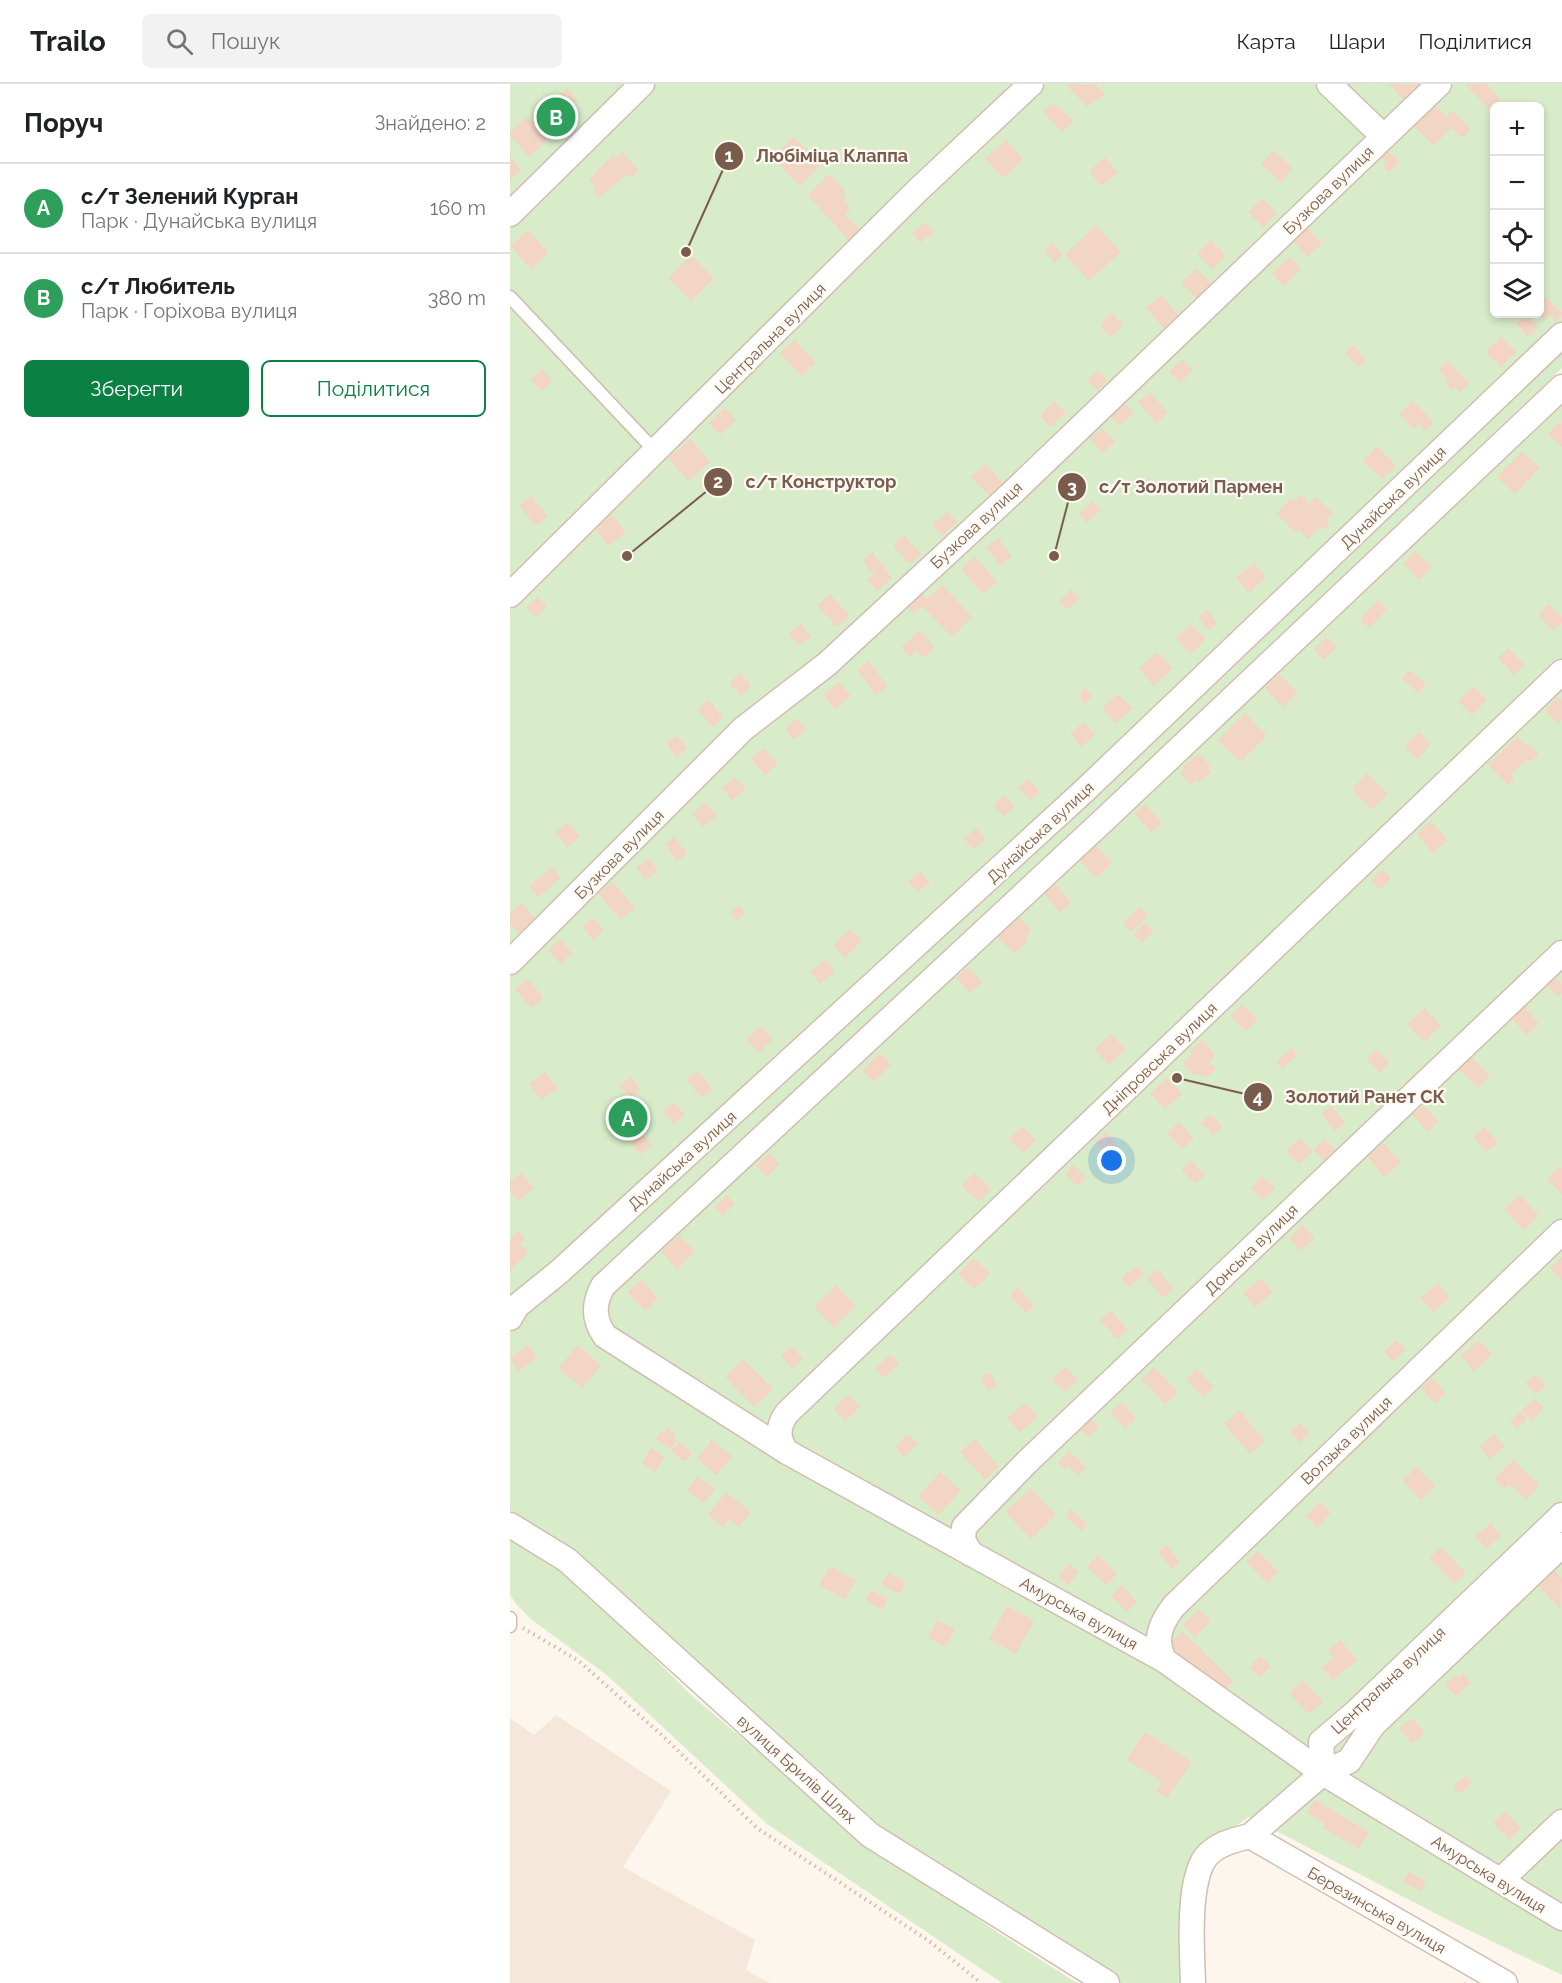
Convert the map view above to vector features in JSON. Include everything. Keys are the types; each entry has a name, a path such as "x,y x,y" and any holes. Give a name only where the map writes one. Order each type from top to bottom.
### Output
{"street":[{"path":"510,214 642,84"},
{"name":"Центральна вулиця","path":"510,595 918,190 1031,84"},
{"path":"1329,84 1384,137"},
{"name":"Бузкова вулиця","path":"510,962 743,729 827,664 902,595 1263,254 1439,84"},
{"name":"Дунайська вулиця","path":"510,1318 517,1306 568,1264 1084,791 1562,335"},
{"name":"Амурська вулиця","path":"1562,387 1107,818 603,1286 595,1306 595,1317 605,1336 788,1452 1164,1660 1323,1773 1562,1918"},
{"name":"Дніпровська вулиця","path":"788,1452 779,1437 782,1420 787,1413 1562,672"},
{"name":"Донська вулиця","path":"971,1554 963,1540 964,1527 1027,1462 1562,953"},
{"name":"Волзька вулиця","path":"1164,1660 1158,1648 1158,1634 1164,1619 1174,1606 1562,1232"},
{"name":"Центральна вулиця","path":"1562,1515 1355,1713 1321,1742 1323,1773 1349,1761 1373,1725 1562,1545"},
{"name":"вулиця Брилів Шлях","path":"510,1525 567,1560 870,1835 1107,1983"},
{"path":"1193,1983 1192,1952 1198,1870 1206,1857 1218,1847 1250,1836 1323,1773"},
{"path":"1501,1880 1562,1822"},
{"name":"Березинська вулиця","path":"1250,1836 1505,1983"}],"lane":[{"path":"510,297 656,452"}],"path":[{"path":"510,1622 579,1661 664,1737 757,1828 928,1941 981,1983"}],"shaded area":[{"path":"556,1715 671,1791 623,1867 755,1940 746,1970 770,1983 510,1983 510,1718 534,1735"}],"green space":[{"path":"510,84 1562,84 1562,368 1032,871 1562,377 1562,1975 1452,1922 1249,1817 1193,1854 1183,1892 1189,1983 1121,1983 1052,1937 871,1827 542,1535 510,1512"},
{"path":"510,1534 557,1561 691,1695 861,1838 1000,1934 1077,1983 1002,1983 767,1824 608,1676 531,1619 517,1605 510,1595"}],"building":[{"path":"1389,84 1418,84 1420,85 1404,100"},
{"path":"1487,84 1501,100 1490,102 1489,110 1466,85"},
{"path":"1066,85 1096,85 1105,94 1087,107"},
{"path":"567,88 577,100 567,109 557,97"},
{"path":"1053,103 1074,121 1062,132 1043,112"},
{"path":"1434,104 1446,117 1452,110 1471,129 1462,138 1451,128 1434,146 1413,125"},
{"path":"527,117 547,141 529,157 510,136 510,132"},
{"path":"794,137 821,165 800,186 772,158"},
{"path":"1006,140 1023,160 1003,178 985,159"},
{"path":"1386,149 1400,162 1389,172 1383,166 1386,162 1379,156"},
{"path":"1274,150 1292,168 1281,183 1261,164"},
{"path":"623,152 639,171 631,178 628,174 598,198 593,192 596,189 589,180 613,155 616,158"},
{"path":"510,157 522,170 510,180"},
{"path":"1105,157 1118,173 1101,186 1089,171"},
{"path":"829,174 845,190 843,193 847,197 844,201 851,208 845,214 861,231 850,242 808,195"},
{"path":"1262,198 1277,213 1263,227 1248,212"},
{"path":"926,222 934,232 920,243 912,233"},
{"path":"1096,225 1121,252 1089,281 1065,255"},
{"path":"1307,228 1322,244 1307,257 1293,241"},
{"path":"528,230 549,253 531,269 510,246"},
{"path":"1211,240 1226,256 1212,270 1197,254"},
{"path":"1052,243 1063,255 1055,263 1044,251"},
{"path":"691,255 714,278 691,301 668,278"},
{"path":"1290,257 1301,270 1283,286 1272,273"},
{"path":"1197,269 1212,284 1196,299 1181,283"},
{"path":"1161,295 1179,316 1165,329 1146,308"},
{"path":"1544,296 1562,313 1556,322 1549,315 1544,320 1542,318 1544,318"},
{"path":"1112,313 1123,325 1110,337 1100,325"},
{"path":"1522,318 1530,318 1538,327 1528,337 1516,324"},
{"path":"1501,337 1516,352 1501,367 1485,352"},
{"path":"795,340 816,363 801,376 780,353"},
{"path":"1353,345 1366,360 1358,367 1345,352"},
{"path":"1182,359 1193,370 1180,383 1169,371"},
{"path":"1448,361 1469,383 1460,392 1455,387 1451,390 1446,384 1449,381 1439,370"},
{"path":"542,369 553,381 542,391 530,379"},
{"path":"1098,370 1107,380 1097,390 1087,381"},
{"path":"1150,392 1168,413 1156,423 1138,402"},
{"path":"1119,397 1134,413 1119,426 1105,410"},
{"path":"1054,401 1066,413 1051,427 1040,416"},
{"path":"1413,401 1434,422 1426,431 1419,424 1414,429 1399,414"},
{"path":"725,408 736,420 720,435 709,423"},
{"path":"1559,422 1562,424 1562,447 1548,434"},
{"path":"1103,428 1115,442 1102,453 1090,438"},
{"path":"691,439 710,462 688,481 668,458"},
{"path":"1377,446 1396,465 1382,479 1363,461"},
{"path":"1522,451 1540,468 1515,494 1497,477"},
{"path":"986,464 1003,483 989,496 971,477"},
{"path":"1068,474 1079,486 1065,499 1054,487"},
{"path":"1301,495 1309,503 1316,497 1333,513 1326,520 1330,524 1324,530 1320,527 1308,539 1299,530 1296,533 1276,513 1291,498 1294,501"},
{"path":"531,496 548,516 536,526 519,506"},
{"path":"1092,501 1101,509 1087,523 1079,514"},
{"path":"947,511 957,522 942,536 932,525"},
{"path":"612,515 626,532 608,546 595,529"},
{"path":"904,535 921,554 910,564 893,546"},
{"path":"998,538 1012,556 1000,565 986,548"},
{"path":"1415,551 1432,567 1419,580 1403,564"},
{"path":"872,552 892,578 877,591 867,580 875,574 866,568 868,566 863,560"},
{"path":"975,556 997,582 983,594 961,568"},
{"path":"1254,563 1266,577 1249,593 1236,578"},
{"path":"942,585 972,617 952,637 922,606 914,613 903,602 917,589 927,599"},
{"path":"1071,589 1080,598 1067,610 1059,601"},
{"path":"830,594 850,616 837,627 817,605"},
{"path":"538,597 547,607 536,617 526,608"},
{"path":"1378,600 1387,609 1369,628 1360,619"},
{"path":"1549,604 1562,617 1562,623 1553,631 1538,615"},
{"path":"1207,610 1217,623 1209,630 1198,618"},
{"path":"801,624 811,637 799,646 789,634"},
{"path":"1190,624 1206,639 1191,654 1176,639"},
{"path":"920,630 935,648 924,658 917,651 910,657 901,647"},
{"path":"1326,637 1337,647 1324,660 1314,649"},
{"path":"1508,648 1525,665 1514,675 1498,658"},
{"path":"1157,652 1173,668 1154,686 1139,668"},
{"path":"868,661 888,686 876,695 857,670"},
{"path":"1410,670 1426,684 1418,693 1402,678"},
{"path":"740,673 752,686 741,696 729,683"},
{"path":"1279,674 1298,693 1283,707 1265,688"},
{"path":"839,682 851,696 835,709 823,695"},
{"path":"1473,686 1487,700 1472,715 1458,701"},
{"path":"1085,688 1093,696 1085,704 1077,696"},
{"path":"1118,694 1133,709 1115,723 1102,708"},
{"path":"1558,697 1562,701 1562,719 1558,723 1545,711"},
{"path":"709,700 723,718 712,727 698,709"},
{"path":"1245,713 1267,736 1240,762 1218,740"},
{"path":"797,718 806,730 794,740 785,729"},
{"path":"1084,722 1095,735 1081,747 1070,733"},
{"path":"1419,732 1431,744 1417,759 1404,747"},
{"path":"677,736 687,748 677,757 666,744"},
{"path":"1517,737 1526,746 1528,743 1539,754 1530,762 1527,759 1510,775 1515,779 1508,785 1488,764"},
{"path":"764,748 778,764 765,775 751,759"},
{"path":"1199,754 1210,766 1208,769 1211,772 1199,783 1196,780 1191,785 1180,773 1185,769 1183,767"},
{"path":"1367,773 1388,794 1372,810 1352,789"},
{"path":"735,777 746,789 732,800 722,788"},
{"path":"1028,779 1040,791 1031,800 1018,788"},
{"path":"1004,795 1014,806 1004,816 993,805"},
{"path":"706,802 717,816 703,827 692,814"},
{"path":"1145,804 1162,823 1151,832 1134,813"},
{"path":"1431,821 1448,840 1433,853 1416,834"},
{"path":"568,822 580,837 567,847 555,832"},
{"path":"976,828 986,839 974,849 964,839"},
{"path":"675,837 687,854 677,861 665,844"},
{"path":"1093,843 1112,863 1096,878 1077,857"},
{"path":"649,858 658,871 646,880 636,868"},
{"path":"552,867 561,878 538,897 529,886"},
{"path":"1383,869 1391,879 1379,890 1370,880"},
{"path":"921,871 930,883 917,892 908,881"},
{"path":"612,882 635,907 621,920 598,894"},
{"path":"1055,884 1071,902 1060,912 1044,895"},
{"path":"522,903 536,919 519,933 510,923 510,913"},
{"path":"739,905 746,912 737,920 730,913"},
{"path":"1140,907 1148,915 1131,932 1123,923"},
{"path":"594,918 604,931 593,940 582,926"},
{"path":"1020,918 1032,930 1025,938 1028,941 1014,954 997,937"},
{"path":"1145,922 1154,931 1142,943 1133,934"},
{"path":"850,929 862,941 845,958 833,945"},
{"path":"560,939 572,953 560,964 548,950"},
{"path":"825,960 835,971 820,984 810,972"},
{"path":"968,967 982,982 970,993 956,978"},
{"path":"1552,974 1562,984 1562,993 1558,997 1544,983"},
{"path":"528,979 544,998 531,1008 515,989"},
{"path":"1242,1005 1258,1020 1246,1031 1230,1016"},
{"path":"1523,1005 1539,1024 1526,1035 1510,1016"},
{"path":"1425,1008 1441,1026 1424,1042 1407,1024"},
{"path":"761,1026 773,1039 759,1053 746,1039"},
{"path":"1110,1034 1126,1049 1109,1065 1094,1050"},
{"path":"1202,1040 1215,1055 1209,1062 1216,1069 1206,1077 1197,1073 1194,1076 1183,1063 1193,1054 1190,1051"},
{"path":"1291,1048 1298,1055 1283,1069 1276,1062"},
{"path":"1376,1049 1390,1063 1380,1073 1366,1059"},
{"path":"880,1053 891,1065 874,1082 862,1071"},
{"path":"1471,1057 1490,1076 1478,1088 1459,1069"},
{"path":"698,1071 713,1090 701,1098 686,1079"},
{"path":"545,1072 558,1088 542,1100 529,1084"},
{"path":"631,1077 641,1089 630,1098 620,1086"},
{"path":"1167,1078 1182,1094 1165,1109 1150,1093"},
{"path":"674,1102 685,1115 674,1124 663,1111"},
{"path":"1331,1106 1345,1123 1335,1131 1321,1114"},
{"path":"1423,1106 1439,1122 1428,1132 1412,1115"},
{"path":"1210,1114 1222,1126 1213,1135 1201,1123"},
{"path":"1179,1122 1194,1139 1182,1149 1167,1133"},
{"path":"1022,1126 1036,1140 1023,1153 1009,1139"},
{"path":"1484,1127 1498,1142 1487,1152 1473,1137"},
{"path":"1106,1132 1123,1152 1112,1162 1095,1142"},
{"path":"642,1133 652,1145 640,1155 631,1143"},
{"path":"1300,1138 1313,1151 1299,1164 1286,1151"},
{"path":"1325,1139 1338,1154 1327,1164 1313,1150"},
{"path":"1384,1143 1401,1163 1384,1177 1368,1157"},
{"path":"769,1153 780,1164 767,1177 756,1166"},
{"path":"1191,1160 1205,1175 1195,1184 1181,1169"},
{"path":"1074,1165 1086,1178 1077,1186 1065,1173"},
{"path":"1560,1166 1562,1168 1562,1194 1547,1179"},
{"path":"521,1173 534,1188 518,1201 510,1191 510,1182"},
{"path":"974,1173 991,1189 979,1202 962,1186"},
{"path":"1262,1176 1275,1188 1263,1200 1251,1188"},
{"path":"727,1195 735,1204 723,1216 714,1207"},
{"path":"1520,1195 1539,1216 1523,1230 1504,1209"},
{"path":"1302,1225 1315,1238 1301,1251 1289,1238"},
{"path":"518,1231 525,1238 520,1243 529,1251 510,1271 510,1240"},
{"path":"679,1235 695,1251 677,1269 661,1252"},
{"path":"1562,1257 1562,1280 1550,1268"},
{"path":"974,1258 990,1274 974,1289 958,1274"},
{"path":"1137,1266 1144,1275 1129,1287 1121,1278"},
{"path":"1157,1269 1174,1288 1163,1298 1147,1279"},
{"path":"1261,1278 1273,1292 1255,1307 1243,1293"},
{"path":"641,1280 658,1298 645,1311 628,1292"},
{"path":"1438,1283 1450,1297 1433,1312 1420,1298"},
{"path":"836,1285 856,1306 834,1328 814,1307"},
{"path":"1018,1287 1034,1306 1026,1313 1010,1295"},
{"path":"1110,1310 1128,1330 1117,1339 1100,1320"},
{"path":"1396,1340 1406,1349 1394,1362 1384,1352"},
{"path":"1479,1340 1492,1354 1474,1371 1461,1356"},
{"path":"528,1345 537,1358 518,1372 510,1359"},
{"path":"578,1345 601,1366 582,1388 558,1368"},
{"path":"791,1346 803,1359 793,1369 781,1356"},
{"path":"890,1354 899,1364 884,1378 875,1369"},
{"path":"743,1359 773,1389 754,1407 725,1377"},
{"path":"1066,1367 1078,1379 1065,1392 1052,1379"},
{"path":"1154,1367 1178,1392 1165,1404 1141,1379"},
{"path":"1197,1369 1214,1387 1203,1397 1186,1379"},
{"path":"990,1372 997,1385 988,1390 981,1378"},
{"path":"1535,1374 1546,1385 1536,1394 1525,1383"},
{"path":"1433,1378 1446,1393 1435,1403 1421,1388"},
{"path":"848,1394 860,1407 845,1421 834,1409"},
{"path":"1534,1398 1544,1408 1532,1421 1522,1411"},
{"path":"1122,1402 1136,1419 1125,1429 1110,1412"},
{"path":"1025,1403 1038,1417 1020,1432 1007,1418"},
{"path":"1239,1410 1265,1441 1250,1454 1224,1424"},
{"path":"1520,1411 1527,1419 1517,1429 1510,1422"},
{"path":"1086,1414 1099,1427 1088,1437 1076,1424"},
{"path":"1300,1423 1309,1433 1299,1443 1290,1432"},
{"path":"668,1428 676,1434 673,1439 676,1441 670,1449 656,1439 661,1431 665,1433"},
{"path":"908,1434 918,1444 904,1457 895,1447"},
{"path":"1494,1434 1505,1446 1490,1459 1479,1447"},
{"path":"975,1439 999,1467 985,1480 960,1452"},
{"path":"712,1440 732,1456 717,1475 697,1459"},
{"path":"679,1442 692,1453 684,1462 671,1451"},
{"path":"651,1448 665,1457 655,1472 642,1463"},
{"path":"1069,1451 1086,1467 1078,1475 1069,1466 1065,1470 1058,1463"},
{"path":"1513,1460 1540,1485 1526,1500 1509,1484 1504,1489 1494,1479"},
{"path":"1417,1467 1435,1486 1421,1500 1402,1481"},
{"path":"940,1472 961,1490 939,1515 918,1497"},
{"path":"697,1476 715,1489 704,1503 687,1491"},
{"path":"1031,1488 1056,1515 1031,1539 1005,1512"},
{"path":"726,1492 751,1512 739,1527 729,1520 723,1527 708,1515"},
{"path":"1320,1502 1331,1513 1317,1527 1306,1516"},
{"path":"1071,1509 1087,1525 1081,1531 1065,1515"},
{"path":"1491,1523 1501,1536 1486,1549 1475,1536"},
{"path":"1166,1545 1180,1562 1172,1569 1158,1552"},
{"path":"1441,1547 1466,1573 1455,1584 1429,1558"},
{"path":"1258,1551 1279,1572 1267,1583 1246,1562"},
{"path":"1098,1555 1117,1574 1106,1585 1087,1567"},
{"path":"1069,1564 1079,1572 1068,1585 1058,1577"},
{"path":"830,1566 856,1580 845,1599 819,1585"},
{"path":"1554,1569 1562,1579 1560,1609 1537,1584"},
{"path":"888,1573 906,1582 900,1594 881,1585"},
{"path":"1121,1585 1137,1602 1127,1612 1111,1596"},
{"path":"871,1590 888,1599 882,1610 865,1601"},
{"path":"1007,1606 1034,1621 1016,1654 989,1639"},
{"path":"1199,1609 1211,1621 1195,1637 1183,1625"},
{"path":"937,1620 955,1629 946,1647 928,1638"},
{"path":"1182,1631 1233,1681 1220,1695 1200,1671 1169,1645"},
{"path":"1340,1640 1357,1660 1333,1680 1322,1668 1334,1658 1328,1651"},
{"path":"1261,1656 1271,1667 1259,1677 1249,1667"},
{"path":"1463,1674 1471,1683 1456,1696 1445,1685 1456,1675 1459,1678"},
{"path":"1303,1680 1323,1702 1309,1714 1289,1693"},
{"path":"1412,1718 1425,1733 1412,1744 1399,1728"},
{"path":"1145,1732 1192,1762 1167,1798 1156,1791 1162,1782 1127,1760"},
{"path":"1465,1776 1472,1783 1460,1794 1453,1787"},
{"path":"1315,1800 1369,1832 1359,1849 1323,1828 1325,1824 1307,1813"},
{"path":"1505,1811 1521,1828 1509,1840 1493,1823"},
{"path":"1408,1872 1426,1881 1421,1891 1403,1883"}],"place":[{"name":"с/т Любитель","path":"556,117"},
{"name":"Любіміца Клаппа","path":"686,252"},
{"name":"с/т Конструктор","path":"627,556"},
{"name":"с/т Золотий Пармен","path":"1054,556"},
{"name":"Золотий Ранет СК","path":"1177,1078"},
{"name":"с/т Зелений Курган","path":"628,1118"}]}
